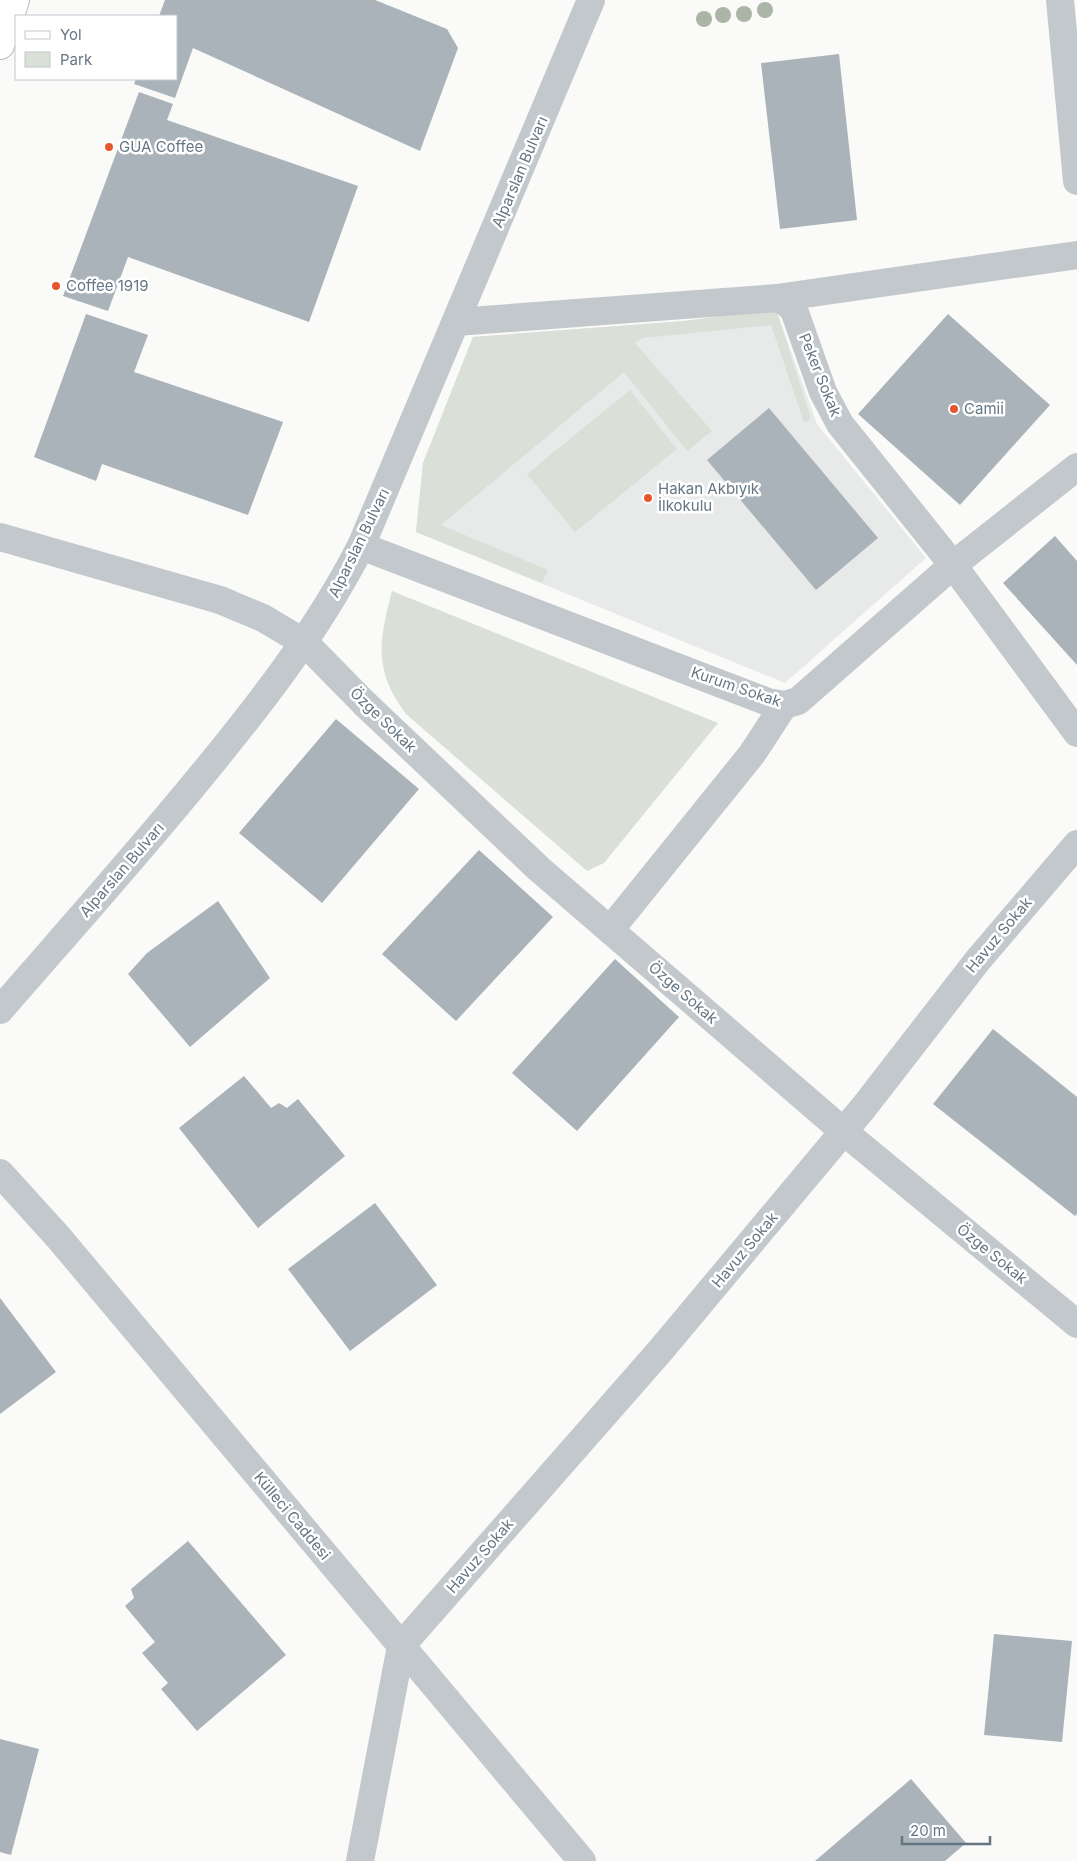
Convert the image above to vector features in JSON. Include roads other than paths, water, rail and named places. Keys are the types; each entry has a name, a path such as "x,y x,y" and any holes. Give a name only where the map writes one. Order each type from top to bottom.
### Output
{"main road":[{"path":"0,45 15,0"}],"street":[{"name":"Alparslan Bulvarı","path":"0,1010 144,845 228,744 305,642 338,592 361,546 591,0"},
{"path":"1060,0 1077,181"},
{"path":"456,322 776,298 1077,255"},
{"name":"Peker Sokak","path":"776,298 787,303 794,310 824,392 840,424 953,565 1077,733"},
{"name":"Kurum Sokak","path":"361,546 768,702 784,705 798,701 953,565 1077,467"},
{"name":"Özge Sokak","path":"0,537 220,600 263,618 305,642 364,703 538,868 843,1132 1077,1324"},
{"path":"610,930 752,754 784,705"},
{"name":"Havuz Sokak","path":"401,1646 660,1351 843,1132 978,960 1077,844"},
{"name":"Külleci Caddesi","path":"0,1172 59,1238 582,1861"},
{"path":"360,1861 401,1646"}],"place":[{"name":"GUA Coffee","path":"109,147"},
{"name":"Coffee 1919","path":"56,286"},
{"name":"Camii","path":"954,409"},
{"name":"Hakan Akbıyık İlkokulu","path":"648,498"}]}
